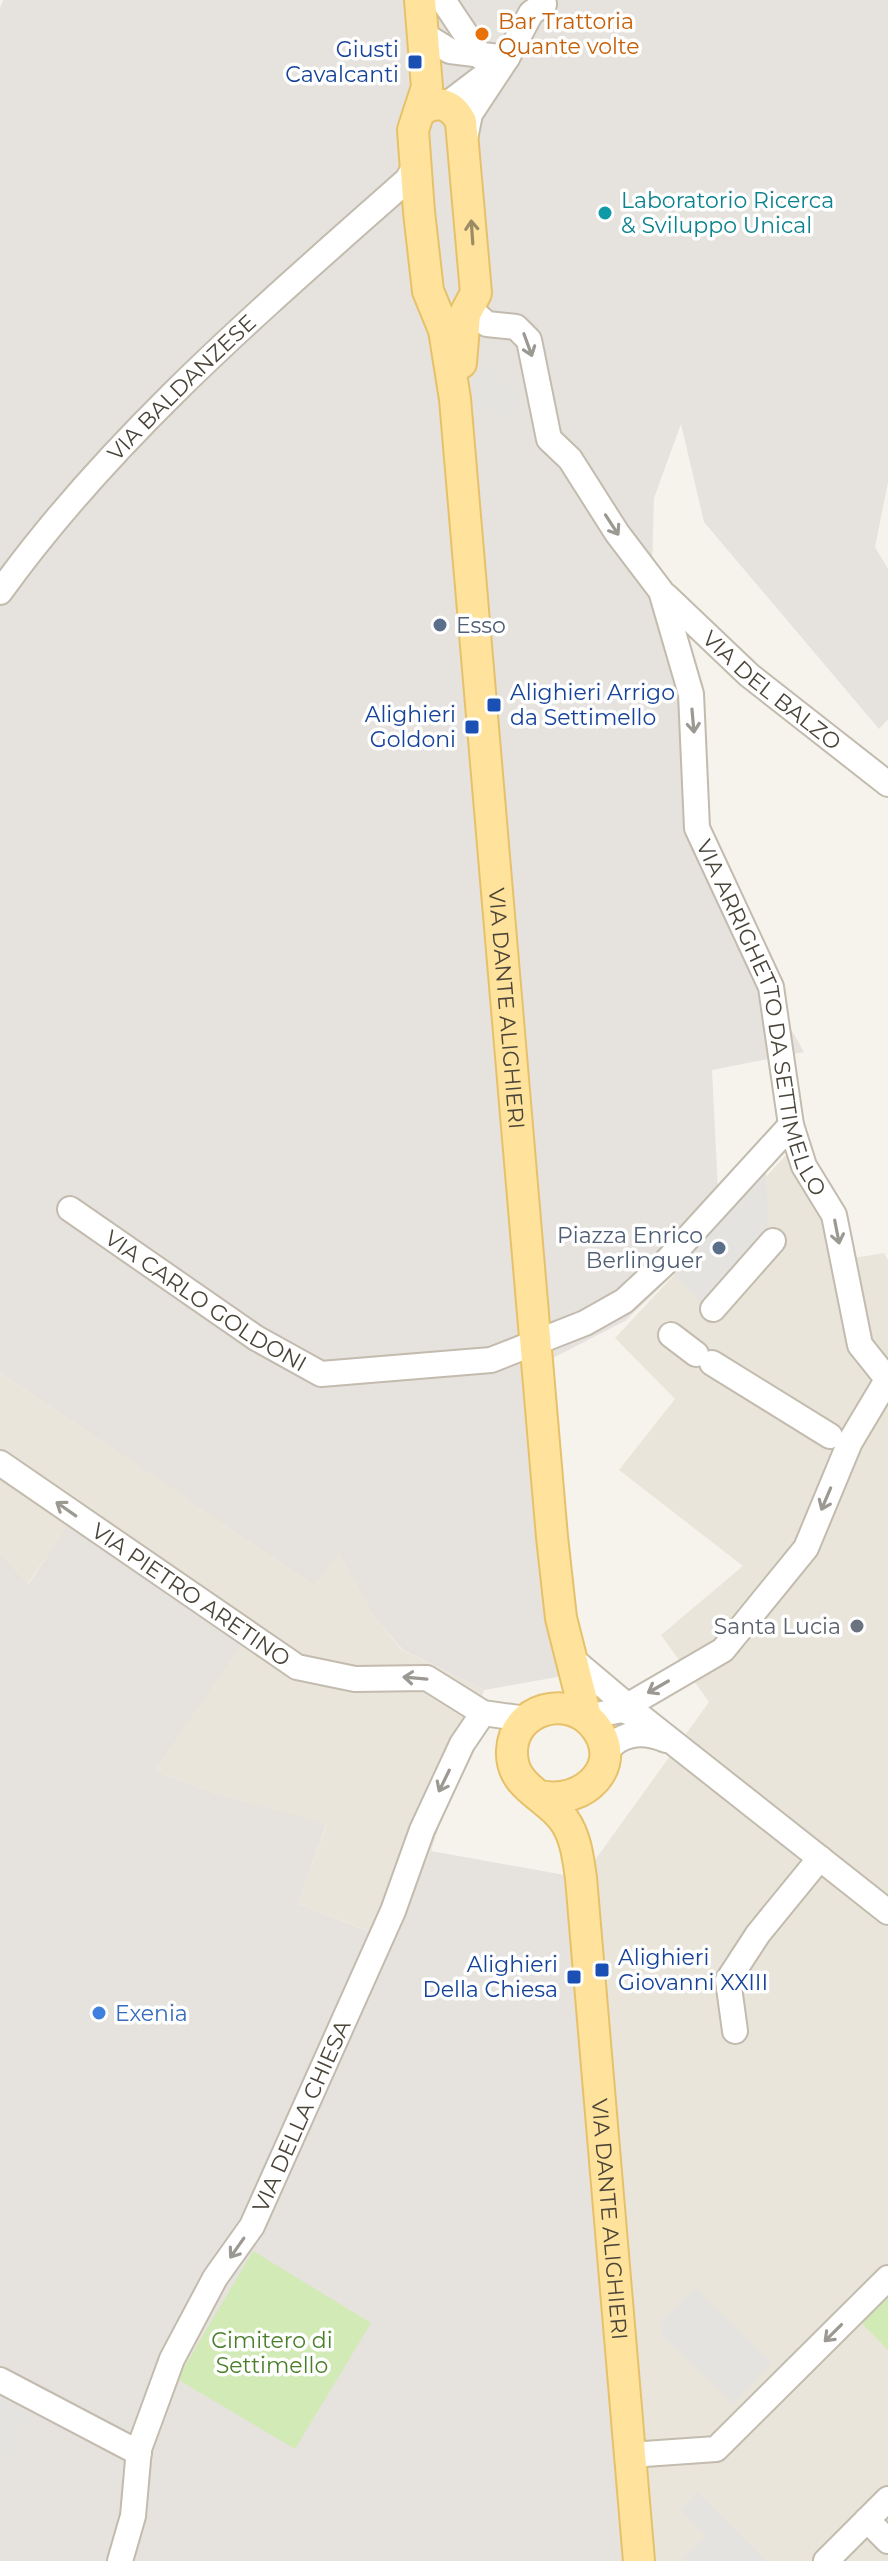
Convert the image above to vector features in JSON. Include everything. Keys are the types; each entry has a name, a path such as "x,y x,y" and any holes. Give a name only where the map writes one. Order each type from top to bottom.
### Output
{"main road":[{"name":"VIA DANTE ALIGHIERI","path":"424,22 432,108 413,130 419,212 431,298 444,330 455,399 561,1618 586,1717 602,1741 581,1878"},
{"name":"VIA DANTE ALIGHIERI","path":"432,108 459,117 465,154 476,293 467,307 455,399"},
{"path":"431,298 449,312 467,307"},
{"name":"VIA DANTE ALIGHIERI","path":"561,1618 555,1682 534,1715 517,1731 512,1762 527,1788 557,1811 572,1835 581,1878 639,2561"},
{"path":"534,1715 564,1708 586,1717"},
{"path":"540,1796 569,1798 599,1768"}],"street":[{"path":"443,0 481,57"},
{"path":"465,154 470,114 507,58 531,13 544,4"},
{"path":"424,22 450,51 507,58"},
{"path":"432,108 507,58"},
{"name":"VIA BALDANZESE","path":"0,592 40,538 236,331 407,180 416,165"},
{"path":"380,201 393,200 419,212"},
{"name":"VIA ARRIGHETTO DA SETTIMELLO","path":"467,307 487,324 516,327 529,340 549,439 570,459 617,533 661,591 691,694 697,828 771,987 791,1125 804,1166 834,1215 860,1345 888,1380"},
{"path":"460,368 495,323"},
{"name":"VIA DEL BALZO","path":"661,591 692,625 759,684 790,710 833,737 888,784"},
{"path":"536,1343 585,1323 624,1301 667,1261 791,1125"},
{"name":"VIA CARLO GOLDONI","path":"70,1209 256,1338 321,1374 491,1360 536,1343"},
{"path":"707,1310 773,1241"},
{"path":"671,1335 840,1442"},
{"path":"586,1717 622,1710 634,1711 723,1650 806,1548 840,1442 888,1380"},
{"name":"VIA PIETRO ARETINO","path":"0,1463 297,1667 355,1679 427,1678 483,1713"},
{"path":"572,1659 888,1912"},
{"path":"483,1713 534,1715"},
{"name":"VIA DELLA CHIESA","path":"120,2561 133,2516 139,2453 172,2359 215,2278 252,2226 393,1911 422,1830 462,1744 483,1713"},
{"path":"599,1768 615,1741 630,1734 655,1736 682,1749"},
{"path":"735,2031 728,1980 758,1934 820,1858"},
{"path":"630,2455 716,2449 888,2278"},
{"path":"0,2380 139,2453"},
{"path":"826,2561 888,2499"},
{"path":"867,2520 888,2541"}],"shaded area":[{"path":"3,0 888,0 888,482 875,547 888,569 888,719 879,729 704,522 681,424 654,498 651,605 679,703 714,893 804,1052 712,1070 720,1230 625,1321 549,1360 580,1673 484,1690 403,1650 376,1620 339,1553 315,1585 0,1372 0,8"},
{"path":"487,358 520,399 511,416 478,411 475,380"},
{"path":"791,1150 854,1258 884,1253 888,1260 888,2561 639,2561 582,1878 709,1702 661,1635 743,1566 619,1470 675,1399 615,1338"},
{"name":"Piazza Enrico Berlinguer","path":"765,1152 769,1232 712,1314 664,1264"},
{"path":"0,1372 315,1584 339,1552 376,1620 402,1650 484,1690 431,1851 389,1939 298,1904 326,1825 214,1793 155,1771 240,1645 67,1527 27,1585 0,1554"},
{"path":"67,1526 241,1645 155,1771 214,1793 326,1824 298,1904 388,1939 431,1851 581,1878 640,2561 0,2561 0,1554 28,1585"},
{"path":"695,2288 772,2363 733,2404 662,2335 660,2323"},
{"path":"0,2399 32,2417 0,2474"},
{"path":"698,2492 766,2561 686,2561 683,2558 705,2536 680,2510"}],"green space":[{"name":"Cimitero di Settimello","path":"253,2251 371,2323 295,2449 177,2379"},
{"path":"888,2285 888,2350 856,2317"}],"place":[{"name":"Bar Trattoria Quante volte","path":"482,34"},
{"name":"Giusti Cavalcanti","path":"415,62"},
{"name":"Laboratorio Ricerca & Sviluppo Unical","path":"605,213"},
{"name":"Esso","path":"440,625"},
{"name":"Alighieri Arrigo da Settimello","path":"494,705"},
{"name":"Alighieri Goldoni","path":"472,727"},
{"name":"Piazza Enrico Berlinguer","path":"719,1248"},
{"name":"Santa Lucia","path":"857,1626"},
{"name":"Alighieri Giovanni XXIII","path":"602,1970"},
{"name":"Alighieri Della Chiesa","path":"574,1977"},
{"name":"Exenia","path":"99,2013"}]}
